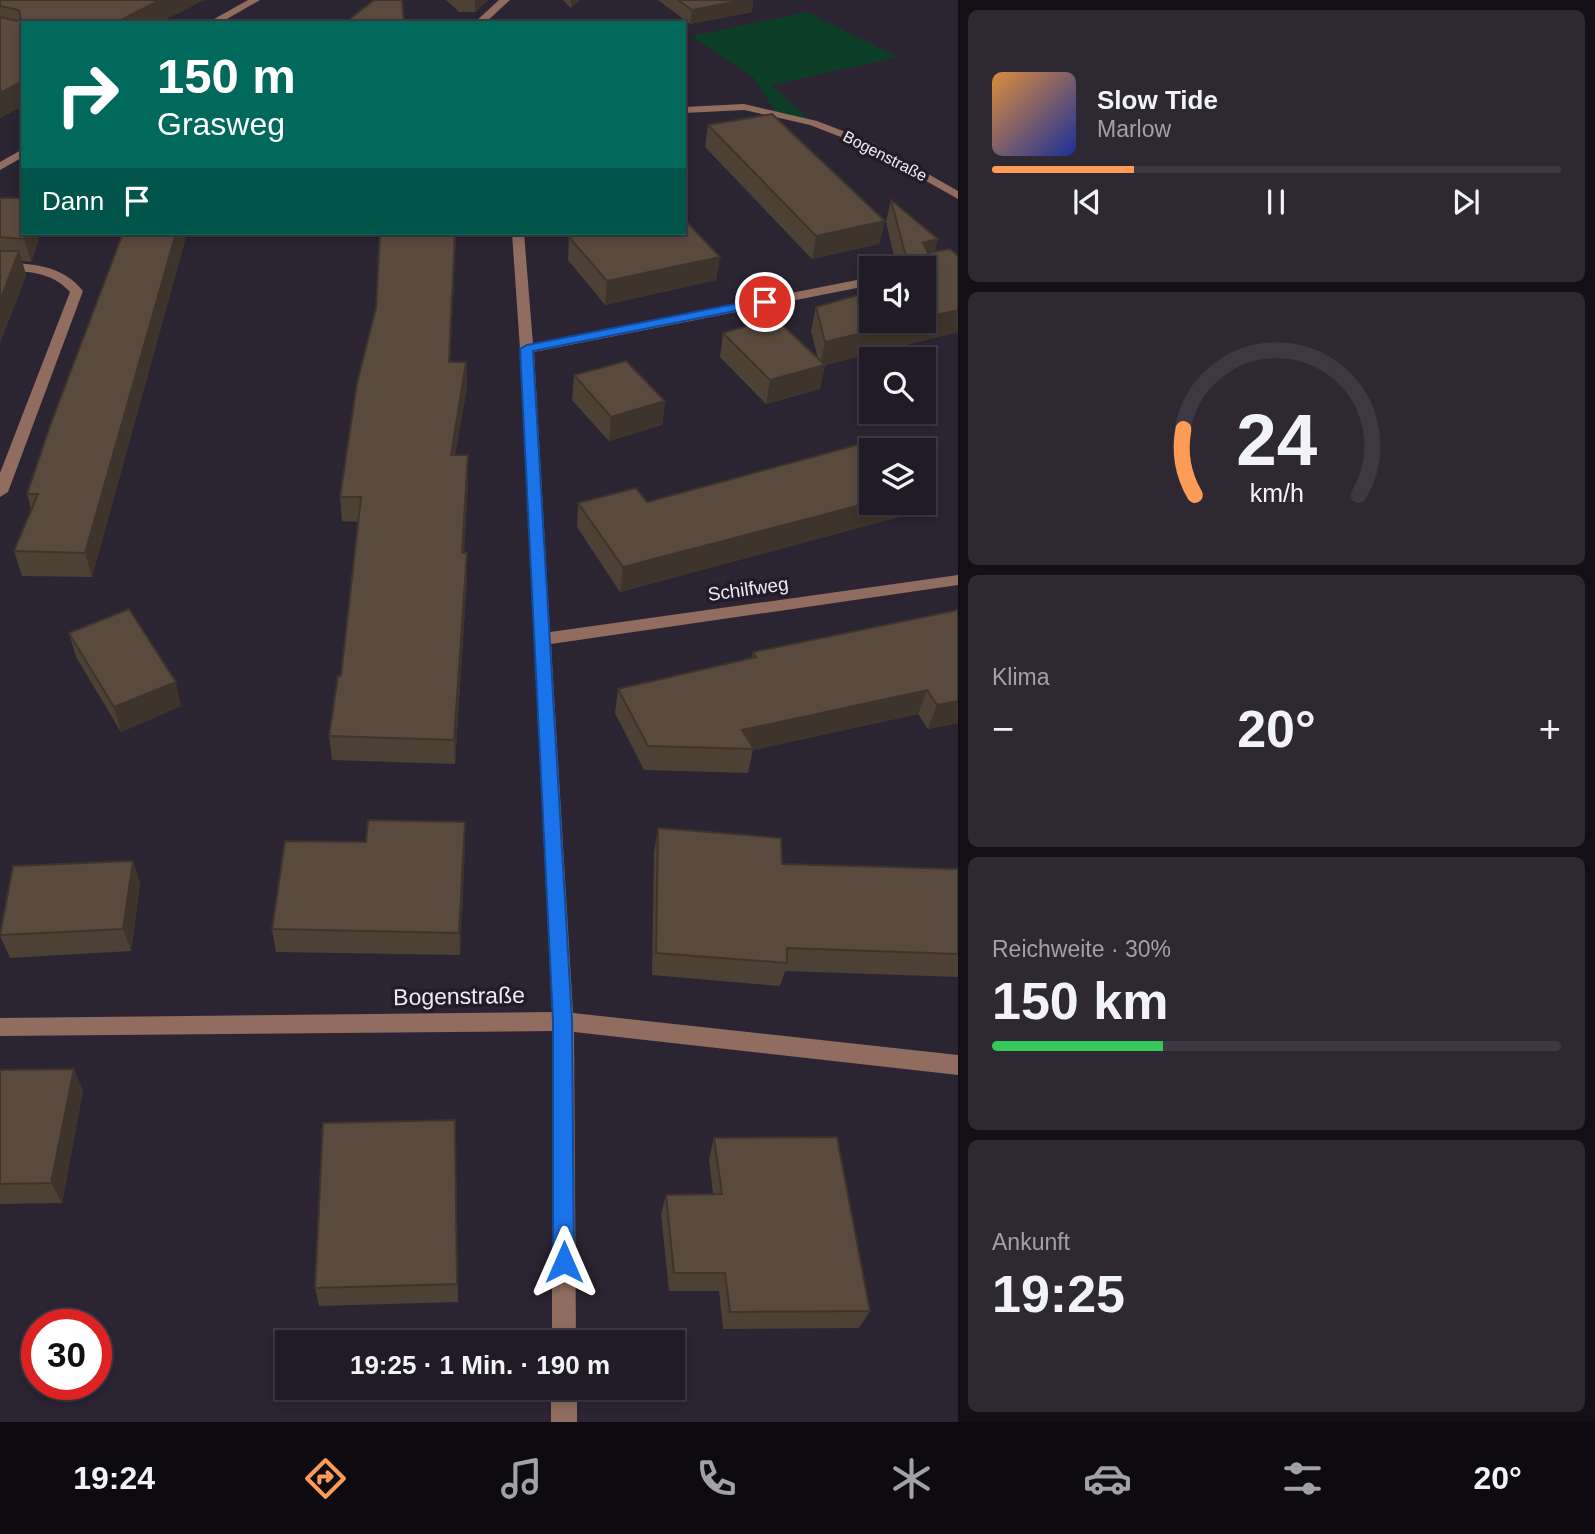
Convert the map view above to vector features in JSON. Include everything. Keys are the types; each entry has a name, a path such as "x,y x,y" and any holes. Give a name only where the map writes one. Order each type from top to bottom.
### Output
{"street":[{"path":"216,21 255,0"},
{"path":"480,21 505,0"},
{"name":"Bogenstraße","path":"686,110 744,107 813,123 868,144 958,196"},
{"path":"0,167 21,153"},
{"path":"518,235 527,349 563,1021 564,1330"},
{"path":"0,267 49,271 67,279 77,291 0,492"},
{"path":"527,349 859,284"},
{"name":"Schilfweg","path":"543,639 958,580"},
{"name":"Bogenstraße","path":"0,1027 563,1021 958,1065"},
{"path":"564,1400 564,1422"}],"green space":[{"path":"807,12 898,57 771,85 813,123 777,114 754,78 691,36"}],"building":[{"path":"0,0 160,0 119,21 21,21 21,82 0,93 0,17 17,21 21,18 19,10 0,6"},
{"path":"374,0 402,0 404,21 348,21"},
{"path":"678,0 743,0 692,10"},
{"path":"772,114 885,221 816,236 708,125"},
{"path":"0,198 21,198 21,235 26,235 24,239 0,237"},
{"path":"891,200 938,239 923,243 928,253 950,249 958,256 958,310 936,315 936,256 906,256"},
{"path":"686,221 720,257 607,281 569,237 686,235"},
{"path":"122,235 175,235 85,553 14,551 38,494 27,494"},
{"path":"380,235 455,235 449,362 466,362 451,455 468,455 462,553 467,553 454,740 329,736 338,676 341,676 361,497 340,497 357,383 376,308"},
{"path":"0,251 19,251 0,301"},
{"path":"859,295 859,333 862,333 825,342 816,307"},
{"path":"775,318 825,365 770,380 723,333"},
{"path":"626,361 665,401 611,417 574,375"},
{"path":"859,444 859,505 623,567 578,503 636,488 647,502"},
{"path":"129,609 176,682 114,707 69,633"},
{"path":"958,610 958,701 937,705 927,690 742,730 754,749 648,746 618,689 756,657 753,652"},
{"path":"368,820 465,822 459,933 272,929 285,841 366,842"},
{"path":"658,828 781,838 782,864 958,869 958,954 787,948 787,963 656,953"},
{"path":"133,861 123,929 0,935 13,866"},
{"path":"74,1069 51,1183 0,1184 0,1070"},
{"path":"455,1120 457,1284 315,1288 323,1123"},
{"path":"837,1137 870,1311 730,1312 725,1273 674,1273 666,1195 722,1194 714,1138"}],"route":[{"path":"564,1262 563,1021 527,349 765,302"}]}
